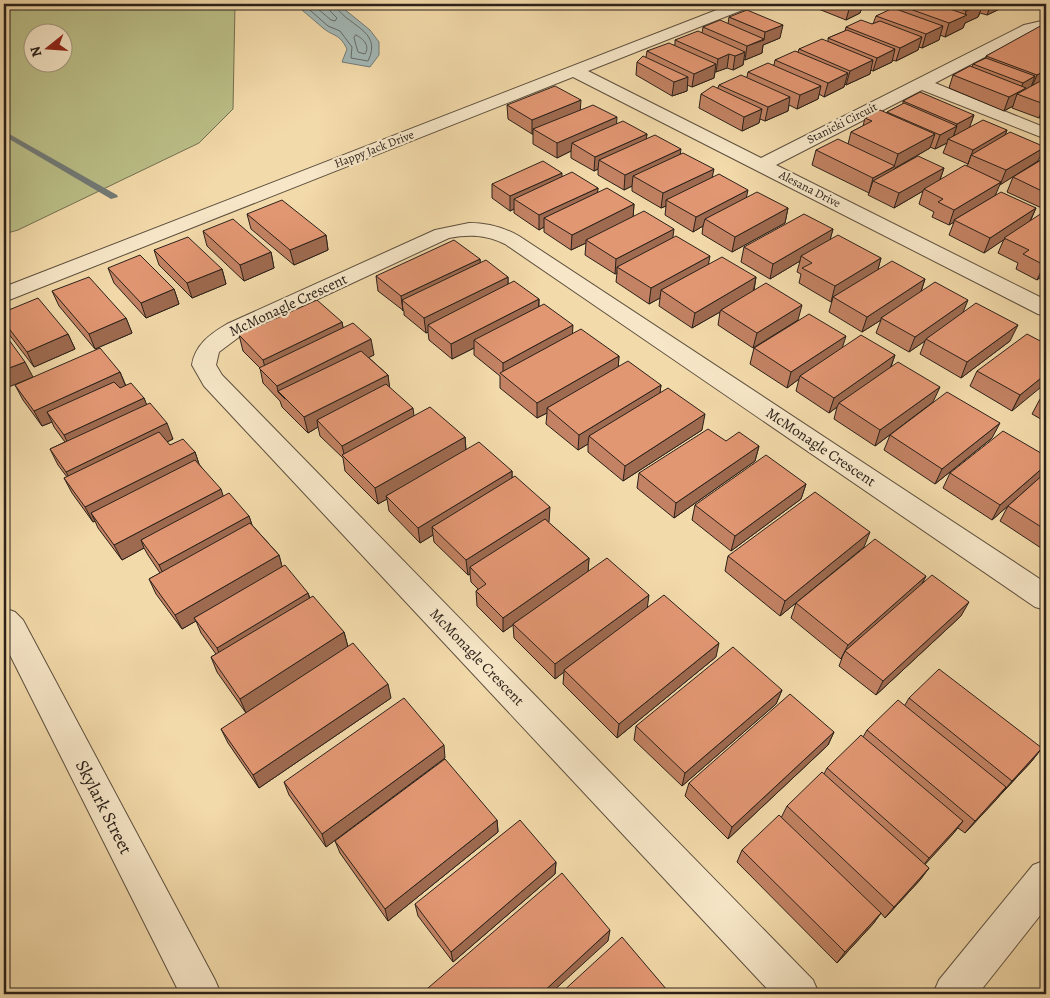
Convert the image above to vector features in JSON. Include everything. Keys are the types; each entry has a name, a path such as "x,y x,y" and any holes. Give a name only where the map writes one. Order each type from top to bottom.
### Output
{"street":[{"name":"Happy Jack Drive","path":"4,295 745,4"},
{"name":"Stanicki Circuit","path":"762,165 1029,28 1046,25"},
{"name":"Alesana Drive","path":"574,71 1046,309"},
{"path":"923,84 1046,134"},
{"name":"McMonagle Crescent","path":"799,994 213,380 204,365 208,350 218,339 235,328 442,234 473,228 488,229 512,240 1046,598"},
{"name":"Skylark Street","path":"4,621 12,630 201,994"},
{"path":"953,994 1046,878"}],"green space":[{"path":"4,4 235,4 233,109 199,143 18,230 4,234"}],"water":[{"path":"295,4 338,4 370,30 379,42 379,55 370,67 342,62 347,49 341,40 323,28"}],"building":[{"path":"896,4 936,4 967,15 949,23"},
{"path":"945,4 983,4 966,11"},
{"path":"893,8 943,26 926,34 876,16"},
{"path":"747,10 783,25 765,32 729,17"},
{"path":"720,20 764,39 747,46 703,27"},
{"path":"861,20 872,24 880,21 922,37 900,48 846,27"},
{"path":"1044,24 1046,25 1046,70 1037,75 986,56"},
{"path":"847,30 895,49 877,58 828,38"},
{"path":"698,31 745,52 735,56 729,54 718,59 675,40"},
{"path":"822,39 873,60 850,71 799,49"},
{"path":"669,43 716,64 694,74 647,51"},
{"path":"795,51 848,73 828,83 775,60"},
{"path":"643,56 688,77 674,82 637,62"},
{"path":"986,58 1035,76 1023,83 973,64"},
{"path":"768,63 821,86 800,95 748,72"},
{"path":"970,66 1026,88 1009,97 953,75"},
{"path":"741,75 790,97 768,107 719,85"},
{"path":"1046,78 1046,103 1044,104 1017,94"},
{"path":"555,86 581,100 532,120 507,105"},
{"path":"713,86 762,109 744,117 701,94"},
{"path":"920,92 974,115 957,124 903,101"},
{"path":"904,103 957,126 940,135 887,112"},
{"path":"593,105 617,117 557,143 533,129"},
{"path":"880,110 935,134 898,154 851,132 872,121 865,118"},
{"path":"983,120 1007,130 973,150 948,139"},
{"path":"623,121 647,134 595,157 572,143"},
{"path":"1010,132 1045,147 1006,170 971,155"},
{"path":"655,135 681,149 625,175 599,160"},
{"path":"838,139 895,166 873,178 816,150"},
{"path":"683,153 714,169 663,193 633,176"},
{"path":"918,156 944,168 899,193 873,181"},
{"path":"1046,157 1046,193 1013,177"},
{"path":"543,161 562,173 510,196 492,184"},
{"path":"965,165 1001,182 954,210 938,202 943,199 924,189"},
{"path":"572,172 598,188 539,215 514,199"},
{"path":"719,174 748,190 696,217 666,200"},
{"path":"607,188 634,204 572,235 544,218"},
{"path":"757,192 788,208 735,237 705,219"},
{"path":"1001,192 1036,208 990,238 954,220"},
{"path":"282,200 326,235 290,250 247,214"},
{"path":"644,211 674,229 616,259 586,240"},
{"path":"1045,211 1046,263 1044,265 1023,254 1029,250 1004,238"},
{"path":"804,214 833,229 773,264 744,247"},
{"path":"233,219 271,252 240,265 203,231"},
{"path":"838,235 881,258 835,286 802,268 812,263 801,256"},
{"path":"676,236 710,256 651,288 617,267"},
{"path":"188,237 222,269 187,283 154,250"},
{"path":"454,240 480,259 401,296 376,276"},
{"path":"140,255 174,289 141,303 108,268"},
{"path":"722,257 756,277 695,313 661,290"},
{"path":"486,260 508,277 424,318 402,300"},
{"path":"892,261 925,279 867,317 833,297"},
{"path":"89,277 126,318 89,334 52,291"},
{"path":"514,281 539,299 451,344 428,325"},
{"path":"935,282 968,300 915,337 881,318"},
{"path":"766,283 802,305 757,333 721,310"},
{"path":"38,298 68,334 27,352 4,322 4,312"},
{"path":"317,300 342,322 263,360 239,335"},
{"path":"976,303 1018,325 967,362 926,339"},
{"path":"544,304 573,325 503,363 474,340"},
{"path":"809,314 846,336 791,372 754,348"},
{"path":"353,323 371,339 277,386 259,368"},
{"path":"581,329 619,356 537,403 500,373"},
{"path":"4,333 25,362 4,370"},
{"path":"1027,334 1046,344 1046,374 1020,395 977,371"},
{"path":"861,335 895,355 834,398 800,376"},
{"path":"100,348 120,372 34,411 15,385"},
{"path":"361,351 388,375 304,417 278,391"},
{"path":"628,361 661,385 579,435 547,408"},
{"path":"898,362 940,387 880,430 839,403"},
{"path":"114,382 120,388 131,383 144,398 64,435 47,412"},
{"path":"386,384 413,408 342,446 317,420"},
{"path":"668,388 705,414 625,466 589,436"},
{"path":"947,392 1000,423 942,469 890,435"},
{"path":"1046,394 1046,402 1040,399"},
{"path":"150,403 167,423 66,472 50,449"},
{"path":"430,407 465,437 375,488 342,455"},
{"path":"708,429 726,441 739,432 759,446 676,503 639,473"},
{"path":"1003,431 1046,456 1046,465 1000,505 950,473"},
{"path":"159,432 170,445 183,439 195,452 85,507 64,478"},
{"path":"479,442 512,471 418,528 386,496"},
{"path":"766,455 806,484 735,536 695,505"},
{"path":"195,460 221,489 114,545 91,513"},
{"path":"1046,472 1046,530 1008,506"},
{"path":"515,476 550,507 466,560 432,527"},
{"path":"815,492 870,532 785,601 728,556"},
{"path":"229,493 249,516 159,565 141,540"},
{"path":"545,519 589,558 503,618 476,591 486,584 470,567"},
{"path":"250,523 279,555 175,615 149,579"},
{"path":"875,539 926,576 848,645 796,603"},
{"path":"607,558 649,595 555,664 513,624"},
{"path":"285,565 308,593 217,648 194,618"},
{"path":"932,575 969,602 883,681 845,651"},
{"path":"664,595 719,643 619,724 564,670"},
{"path":"313,596 344,632 240,699 211,657"},
{"path":"353,643 388,684 253,775 221,729"},
{"path":"733,647 782,690 685,773 636,726"},
{"path":"939,669 1042,748 1012,781 909,698"},
{"path":"790,694 834,732 732,827 689,783"},
{"path":"404,698 444,745 322,834 284,782"},
{"path":"898,700 1006,787 975,821 867,730"},
{"path":"861,735 963,821 929,858 827,768"},
{"path":"445,759 497,820 385,909 335,841"},
{"path":"822,772 929,868 894,907 787,806"},
{"path":"779,815 881,913 845,952 742,850"},
{"path":"520,820 556,862 451,952 415,904"},
{"path":"562,873 610,930 541,994 421,994"},
{"path":"622,937 667,990 663,994 560,994"}],"waterway":[{"path":"4,133 114,197"}]}
